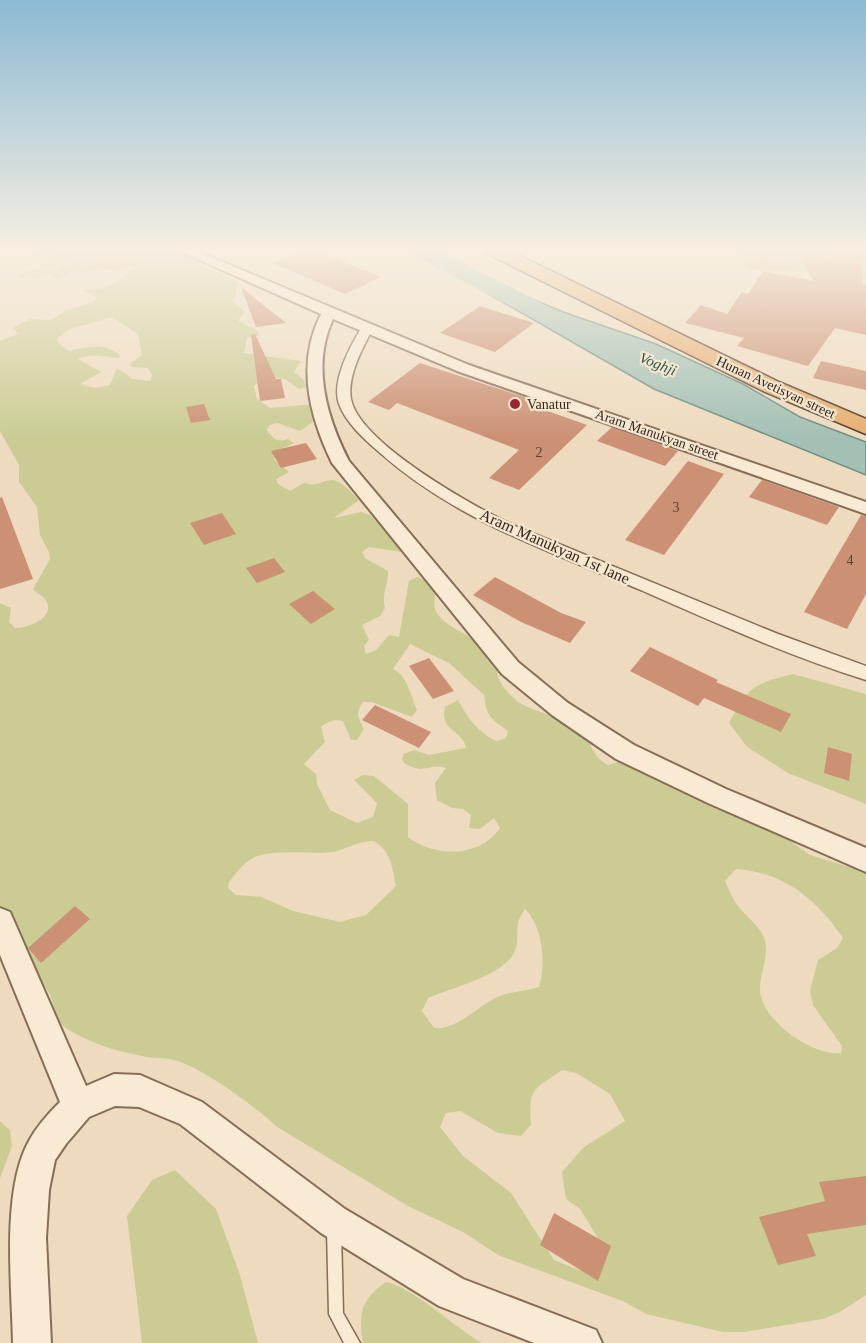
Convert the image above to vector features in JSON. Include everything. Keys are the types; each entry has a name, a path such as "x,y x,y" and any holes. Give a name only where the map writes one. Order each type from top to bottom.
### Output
{"highway":[{"name":"Hunan Avetisyan street","path":"627,313 803,402 866,427"}],"street":[{"name":"Aram Manukyan street","path":"328,314 462,368 866,507"},
{"path":"328,314 319,333 314,362 314,376 326,436 341,463 510,668 560,709 625,752 717,796 866,860"},
{"name":"Aram Manukyan 1st lane","path":"366,330 354,351 347,380 344,400 351,416 378,443 447,496 495,522 767,635 866,673"},
{"path":"0,921 78,1106"},
{"path":"32,1343 28,1238 32,1190 40,1154 54,1132 78,1106 114,1090 140,1091 191,1113 333,1221 452,1293 583,1343"}],"lane":[{"path":"333,1221 336,1314 352,1343"}],"green space":[{"path":"63,313 244,313 238,321 257,330 259,335 247,338 244,353 301,361 294,372 303,379 307,387 299,389 285,379 267,377 254,386 257,399 270,408 314,404 317,419 300,431 278,423 269,425 267,430 276,439 281,441 288,439 294,443 275,455 274,459 289,472 276,479 278,484 290,491 304,483 317,484 329,480 339,482 359,500 334,518 361,512 370,515 390,536 405,546 401,552 369,547 362,552 365,558 388,571 384,598 385,608 380,616 362,625 369,640 364,646 366,654 376,650 389,635 399,637 409,581 417,577 427,581 435,590 434,605 439,616 475,640 489,653 496,664 501,683 511,696 523,705 573,725 587,738 597,757 608,765 629,759 762,820 810,855 866,872 866,1295 840,1312 823,1319 744,1332 723,1332 646,1314 625,1302 498,1255 463,1232 408,1206 277,1127 230,1090 202,1072 174,1060 146,1057 105,1046 77,1035 60,1022 51,996 38,977 27,964 0,943 0,603 11,608 9,622 15,628 39,621 47,611 48,605 44,598 33,589 50,559 40,535 37,507 19,482 19,465 0,431 0,341 18,334 13,328 30,319 51,320","holes":["112,317 138,334 142,355 130,364 132,367 148,368 152,375 150,381 133,379 117,368 110,385 96,388 80,384 101,372 78,359 94,356 119,358 120,355 102,347 69,351 59,344 57,338 70,329","410,644 449,663 484,695 490,716 508,731 506,738 497,741 490,737 474,724 458,700 445,707 444,715 448,726 461,738 466,748 429,755 414,750 404,754 402,759 411,767 446,768 435,783 437,800 452,808 463,809 471,815 469,828 480,829 494,818 500,828 481,845 457,852 444,851 431,849 408,837 408,804 374,776 363,775 354,780 377,803 373,817 357,823 330,810 317,784 316,774 304,764 325,742 321,727 328,722 343,721 351,740 357,740 364,729 358,716 363,702 372,702 412,717 417,710 408,686 402,676 393,669","373,841 387,854 396,886 366,915 340,922 293,911 261,897 236,895 228,888 229,882 240,868 256,857 277,853 332,852","736,869 769,876 798,890 822,912 843,938 837,948 818,960 810,991 813,1005 842,1046 841,1053 816,1049 790,1034 778,1024 762,1001 760,982 766,945 759,929 736,903 725,881","525,909 536,925 539,935 542,957 539,987 502,995 451,1026 434,1028 422,1011 428,998 488,975 508,961 516,947 517,927","562,1070 576,1073 610,1094 625,1121 583,1148 562,1172 566,1199 580,1209 604,1248 589,1274 554,1260 511,1193 463,1156 440,1127 446,1113 460,1111 498,1133 521,1136 531,1125 530,1103 534,1091"]},
{"path":"793,674 866,694 866,804 788,773 747,747 729,723 747,694 754,688"},
{"path":"0,1121 10,1130 12,1146 0,1178"},
{"path":"175,1170 216,1209 240,1275 258,1343 142,1343 127,1216 152,1180"},
{"path":"386,1282 409,1292 482,1343 363,1343 361,1315 363,1308 371,1295"}],"water":[{"name":"Voghji","path":"521,313 565,313 656,344 743,384 800,417 866,442 866,475 654,389"}],"building":[{"path":"251,313 273,313 286,323 256,327"},
{"path":"470,313 501,313 534,323 495,352 440,333"},
{"path":"694,313 866,313 866,335 835,328 808,366 737,346 744,338 685,323"},
{"path":"255,334 276,379 281,379 285,398 260,401 251,335"},
{"path":"821,361 866,371 866,390 813,378"},
{"path":"420,363 536,401 531,405 587,425 519,490 489,478 519,450 397,403 389,410 368,402"},
{"path":"204,404 210,420 191,423 186,407"},
{"path":"612,427 678,451 665,466 597,441"},
{"path":"306,443 317,459 281,468 271,451"},
{"path":"688,461 724,474 664,555 625,540"},
{"path":"762,480 839,507 827,525 749,497"},
{"path":"2,497 33,579 0,589 0,498"},
{"path":"222,513 236,534 204,545 190,523"},
{"path":"861,515 866,516 866,594 847,629 804,612"},
{"path":"274,558 285,572 257,583 246,568"},
{"path":"495,577 561,613 586,622 570,643 521,622 473,595"},
{"path":"313,591 335,609 311,624 289,604"},
{"path":"650,647 718,680 716,682 791,714 781,732 704,698 698,706 630,671"},
{"path":"429,658 454,691 433,699 409,666"},
{"path":"375,705 431,732 419,748 362,720"},
{"path":"828,747 852,754 849,781 824,773"},
{"path":"75,906 90,919 41,963 28,948"},
{"path":"866,1176 866,1225 807,1234 816,1256 778,1265 759,1217 825,1201 819,1182"},
{"path":"554,1213 611,1246 598,1281 540,1245"}],"place":[{"name":"Vanatur","path":"515,404"}]}
